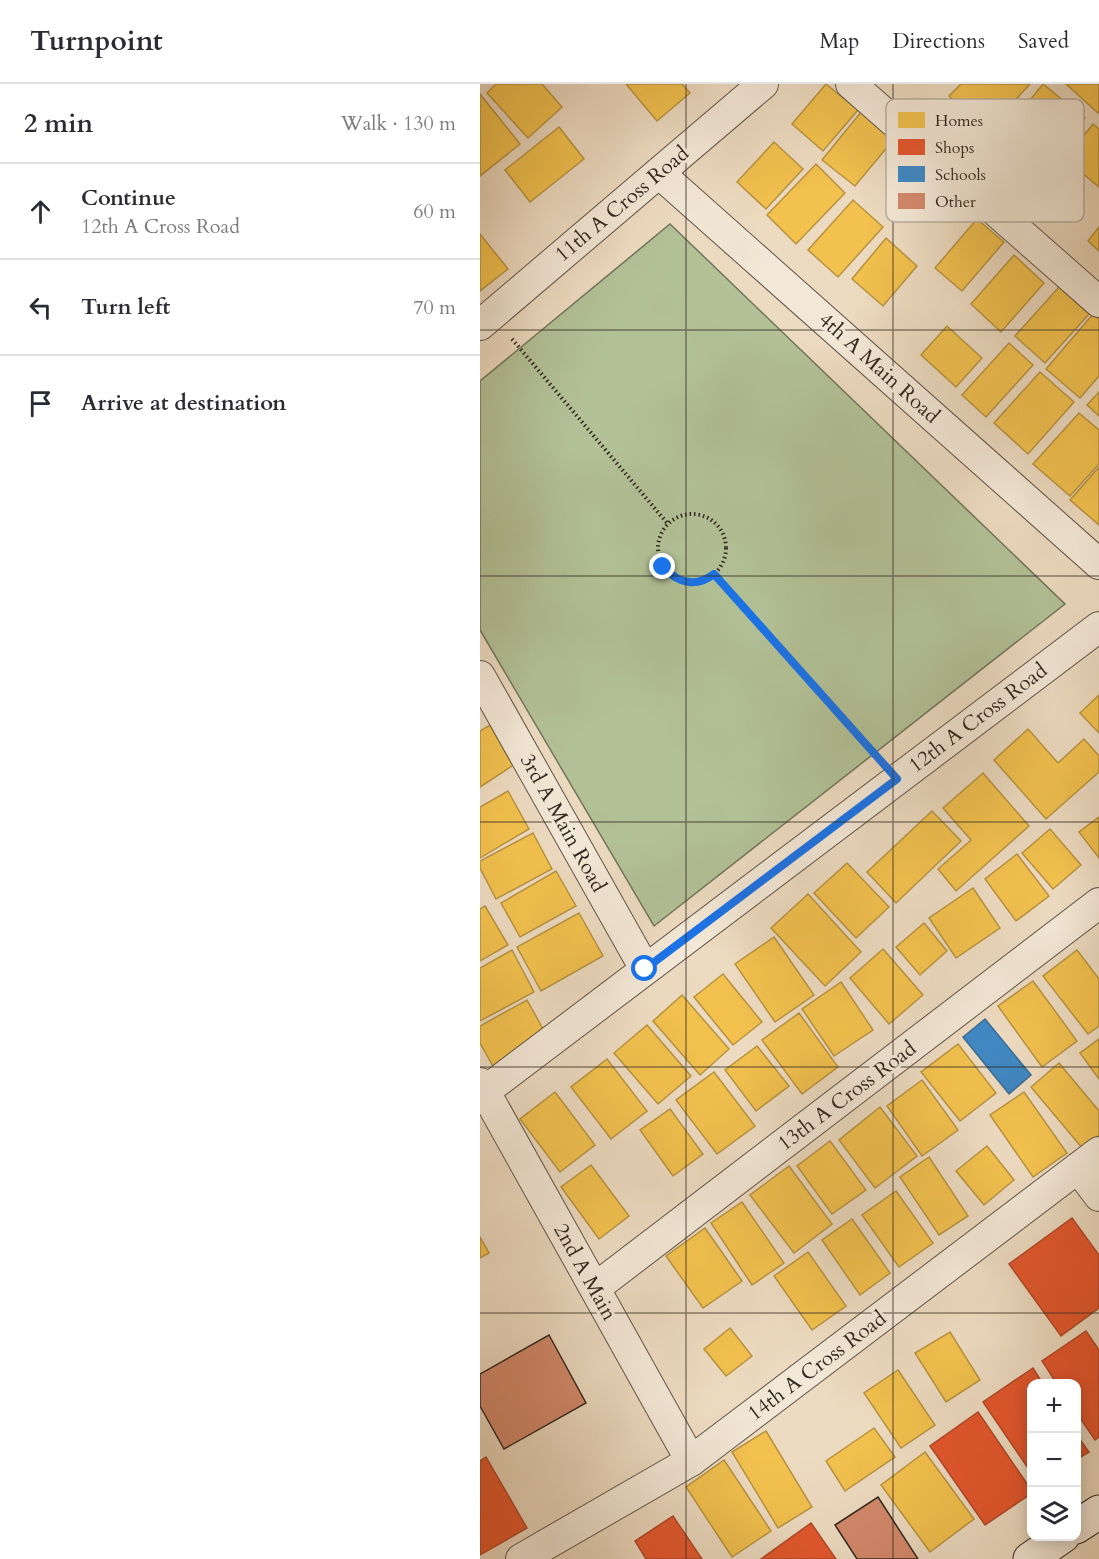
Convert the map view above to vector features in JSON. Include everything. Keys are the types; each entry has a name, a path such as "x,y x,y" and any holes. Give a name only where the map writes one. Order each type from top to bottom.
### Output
{"main road":[{"path":"1081,1524 1099,1512"},
{"path":"1030,1559 1056,1541"}],"street":[{"name":"11th A Cross Road","path":"486,320 763,84"},
{"path":"851,84 886,115"},
{"name":"4th A Main Road","path":"660,173 1099,564"},
{"path":"1007,222 1099,303"},
{"name":"12th A Cross Road","path":"482,1087 645,969 1099,627"},
{"name":"3rd A Main Road","path":"480,676 645,969"},
{"name":"13th A Cross Road","path":"595,1288 1099,903"},
{"name":"2nd A Main","path":"482,1087 691,1461"},
{"path":"1088,1160 1099,1196"},
{"name":"14th A Cross Road","path":"521,1559 691,1461 1088,1160"}],"path":[{"path":"486,320 668,524"},
{"path":"688,514 701,515 722,530 726,553 723,563 714,574 700,582 689,582 670,575 662,565 657,552 659,539 668,524 675,518 688,514"},
{"path":"714,574 897,779"}],"green space":[{"path":"670,224 1065,604 654,926 480,630 480,381"}],"building: Homes":[{"path":"496,84 542,84 562,107 528,138 487,93"},
{"path":"626,84 682,84 690,93 657,121"},
{"path":"826,84 858,110 823,151 792,124"},
{"path":"961,84 1030,84 1016,99 952,99 949,96"},
{"path":"1043,84 1062,99 1031,99"},
{"path":"1066,84 1099,84 1098,113"},
{"path":"480,94 520,144 480,176"},
{"path":"861,112 886,132 886,149 855,186 822,160"},
{"path":"1093,124 1099,129 1099,187 1084,175 1084,135"},
{"path":"559,127 584,159 530,202 505,170"},
{"path":"774,142 803,169 766,209 737,182"},
{"path":"816,164 845,193 796,244 767,215"},
{"path":"853,200 883,227 838,277 808,250"},
{"path":"974,222 981,222 1004,242 962,291 935,268"},
{"path":"1099,227 1099,251 1088,241"},
{"path":"480,234 508,269 480,291"},
{"path":"886,238 917,266 883,306 852,279"},
{"path":"1014,255 1044,283 1001,332 971,304"},
{"path":"1059,287 1089,314 1045,363 1015,336"},
{"path":"1093,314 1099,319 1099,376 1080,398 1046,369"},
{"path":"947,326 982,358 956,387 921,355"},
{"path":"1009,343 1033,365 986,417 962,395"},
{"path":"1040,372 1074,402 1028,454 994,423"},
{"path":"1099,392 1099,416 1087,405"},
{"path":"1079,413 1099,430 1099,464 1070,496 1033,464"},
{"path":"1099,467 1099,525 1070,500"},
{"path":"1099,695 1099,733 1080,713"},
{"path":"490,725 515,764 480,787 480,731"},
{"path":"1028,729 1058,763 1084,739 1099,756 1099,772 1046,819 994,760"},
{"path":"983,773 1029,826 956,891 938,869 971,840 943,808"},
{"path":"508,791 529,829 480,858 480,807"},
{"path":"932,811 961,841 896,903 867,872"},
{"path":"1099,817 1099,858 1079,832"},
{"path":"1050,829 1081,865 1053,889 1022,853"},
{"path":"533,833 552,869 496,899 480,868 480,861"},
{"path":"1017,854 1049,896 1016,921 985,879"},
{"path":"847,863 889,907 856,938 814,893"},
{"path":"556,871 576,906 520,937 501,903"},
{"path":"973,888 1000,928 956,958 929,918"},
{"path":"808,894 861,952 825,986 771,928"},
{"path":"485,906 508,945 480,961 480,909"},
{"path":"579,913 603,956 541,991 517,947"},
{"path":"924,923 947,951 920,975 896,947"},
{"path":"774,937 814,995 775,1022 735,964"},
{"path":"883,949 923,995 889,1024 850,978"},
{"path":"512,950 534,992 480,1021 480,968"},
{"path":"1077,950 1099,979 1099,1026 1088,1034 1043,976"},
{"path":"723,974 762,1022 733,1045 694,997"},
{"path":"1033,981 1077,1041 1042,1067 998,1006"},
{"path":"841,982 873,1030 834,1056 802,1009"},
{"path":"682,995 729,1049 700,1075 653,1021"},
{"path":"527,1000 548,1038 494,1068 480,1043 480,1026"},
{"path":"799,1013 838,1067 802,1094 762,1040"},
{"path":"647,1025 691,1076 658,1104 614,1053"},
{"path":"1099,1039 1099,1079 1080,1053"},
{"path":"958,1044 996,1093 960,1121 921,1072"},
{"path":"757,1046 789,1086 756,1111 725,1070"},
{"path":"607,1059 647,1111 611,1139 571,1087"},
{"path":"1059,1063 1099,1111 1099,1135 1083,1149 1031,1087"},
{"path":"714,1072 755,1126 717,1154 676,1100"},
{"path":"922,1080 958,1130 922,1156 887,1106"},
{"path":"555,1092 595,1145 560,1172 520,1119"},
{"path":"1024,1092 1067,1153 1033,1177 990,1115"},
{"path":"880,1107 917,1156 875,1188 839,1140"},
{"path":"670,1109 703,1154 673,1176 640,1130"},
{"path":"830,1141 866,1190 832,1214 797,1166"},
{"path":"987,1146 1014,1180 984,1205 956,1171"},
{"path":"929,1157 968,1216 939,1235 900,1177"},
{"path":"591,1165 629,1216 599,1239 561,1187"},
{"path":"789,1166 832,1224 794,1253 750,1195"},
{"path":"896,1191 933,1243 899,1267 862,1215"},
{"path":"742,1202 784,1263 752,1285 711,1223"},
{"path":"852,1219 890,1273 860,1295 822,1240"},
{"path":"705,1228 742,1281 703,1308 666,1256"},
{"path":"480,1237 489,1253 480,1258"},
{"path":"808,1252 846,1306 812,1330 774,1276"},
{"path":"730,1328 752,1356 726,1376 704,1349"},
{"path":"950,1332 980,1380 946,1402 915,1353"},
{"path":"898,1370 935,1425 901,1448 864,1393"},
{"path":"874,1428 895,1457 845,1491 826,1461"},
{"path":"766,1431 812,1507 778,1528 732,1452"},
{"path":"925,1452 974,1519 930,1552 881,1485"},
{"path":"724,1460 771,1531 732,1557 686,1487"}],"building: Shops":[{"path":"1072,1218 1099,1255 1099,1308 1061,1336 1009,1264"},
{"path":"1086,1331 1099,1350 1099,1437 1095,1440 1081,1419 1081,1379 1054,1379 1042,1361"},
{"path":"1033,1368 1040,1379 1027,1379 1027,1467 983,1402"},
{"path":"978,1412 1027,1484 1027,1496 985,1525 930,1446"},
{"path":"1081,1441 1089,1452 1081,1457"},
{"path":"486,1457 527,1528 480,1555 480,1461"},
{"path":"673,1516 702,1559 646,1559 635,1541"},
{"path":"811,1523 836,1559 761,1559"}],"building: Schools":[{"path":"985,1019 1031,1075 1009,1094 963,1037"}],"building: Other":[{"path":"549,1335 586,1403 504,1449 480,1406 480,1374"},
{"path":"878,1497 918,1559 857,1559 835,1525"}],"route":[{"path":"645,969 897,779 714,574 700,582 689,582 670,575 663,567"}]}
